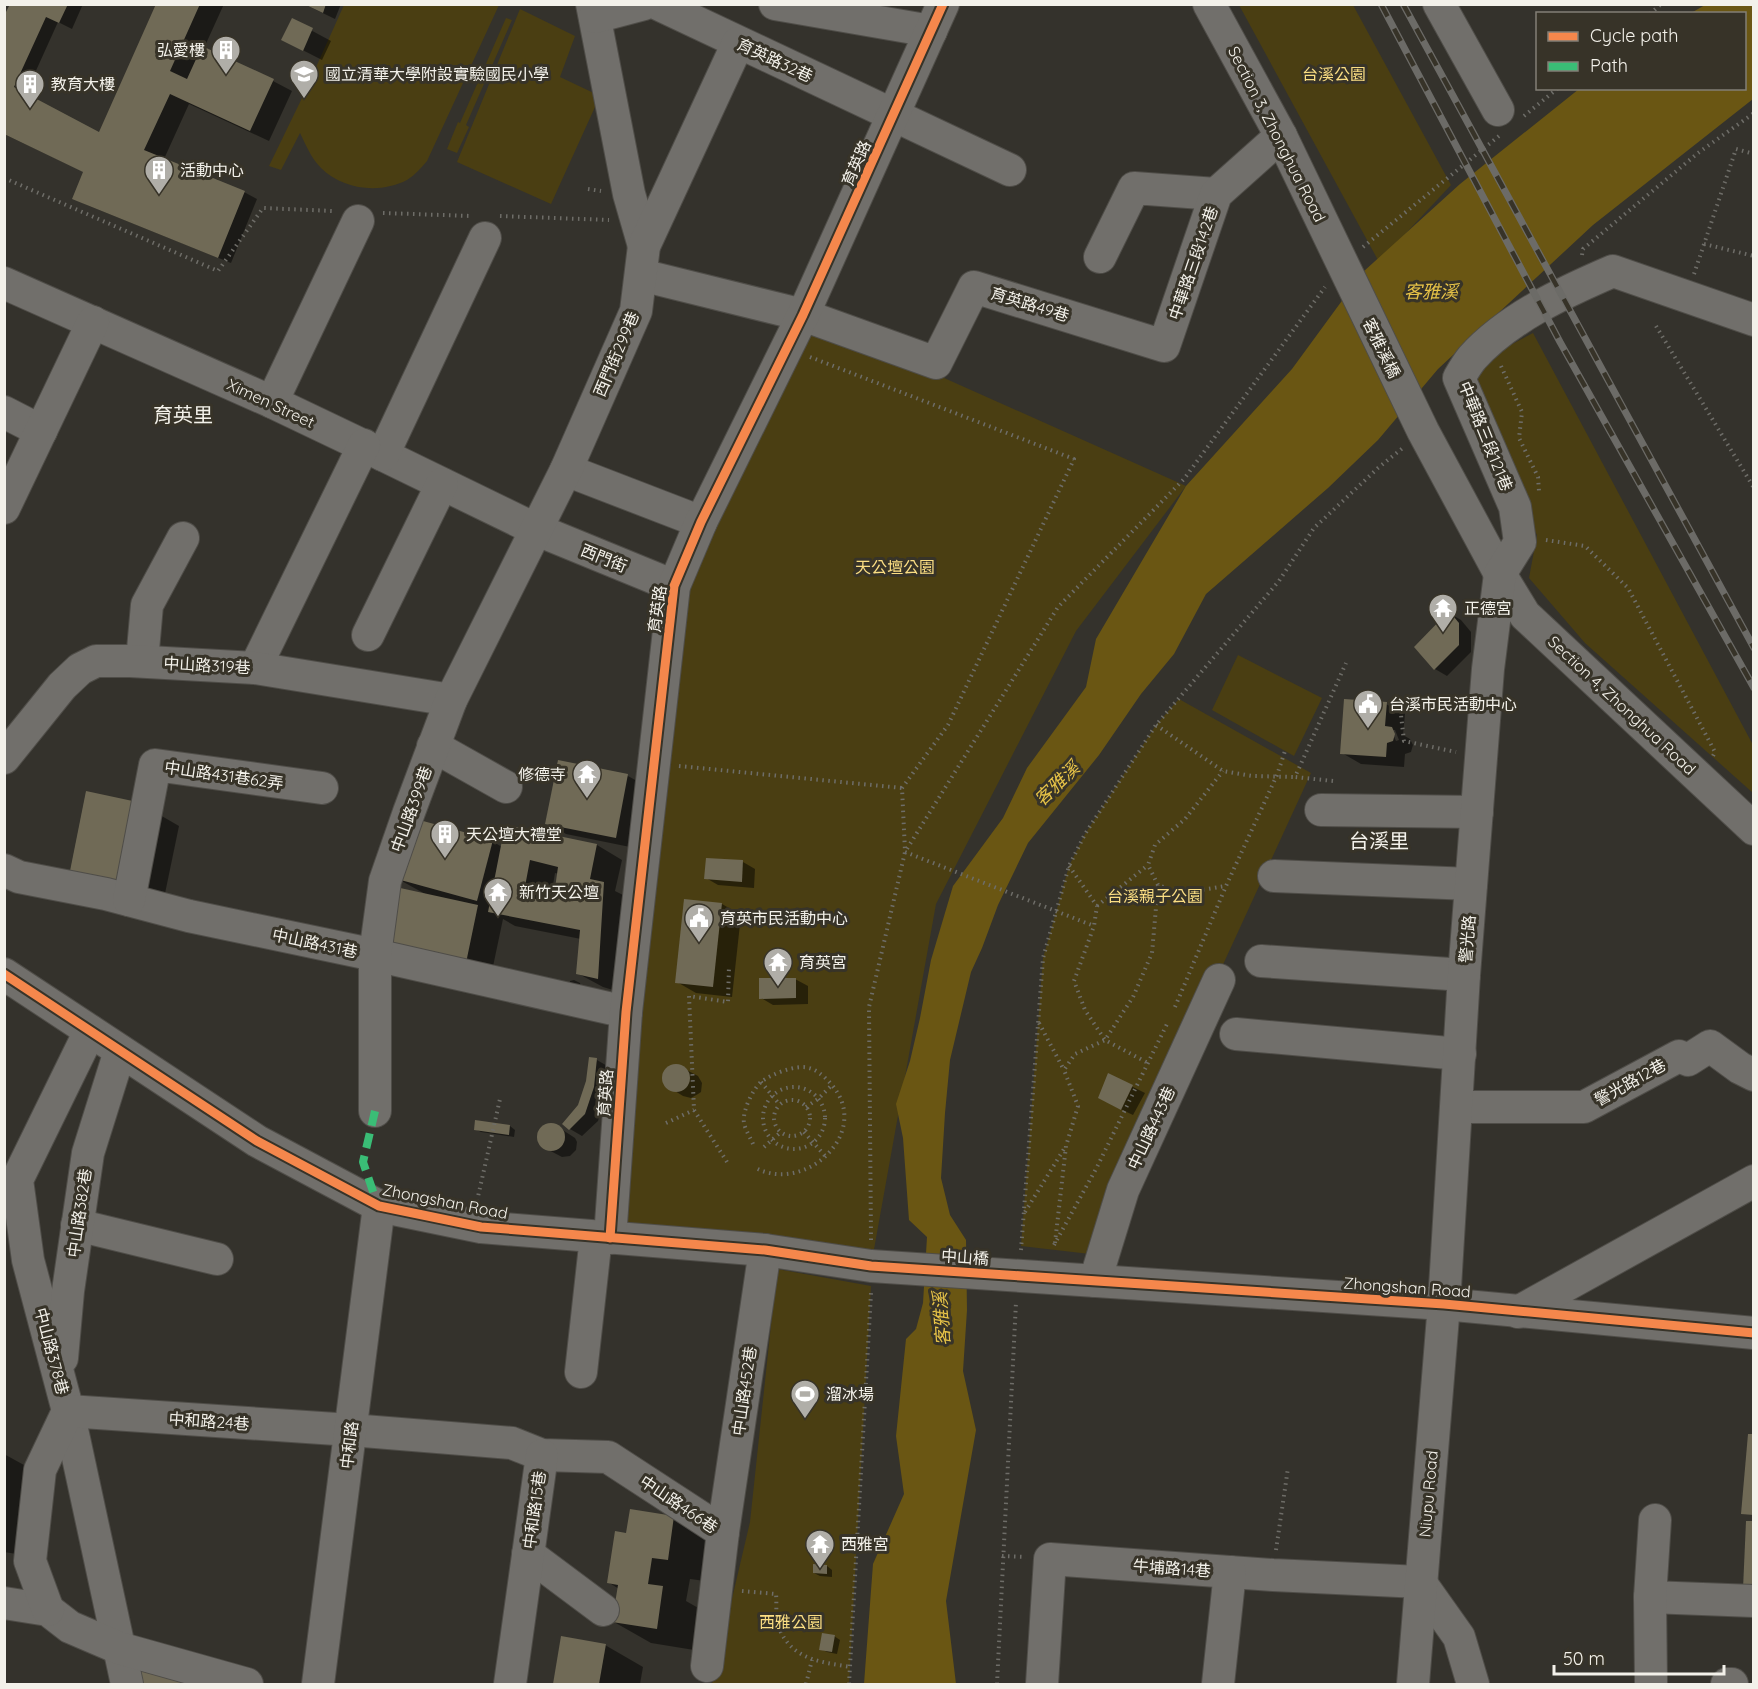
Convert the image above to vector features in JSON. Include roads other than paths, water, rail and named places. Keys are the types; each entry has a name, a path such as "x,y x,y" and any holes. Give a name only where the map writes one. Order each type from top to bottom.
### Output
{"street":[{"path":"644,4 594,11 641,247 803,315"},
{"path":"775,4 937,18"},
{"name":"Section 3, Zhonghua Road","path":"1209,4 1281,136 1342,264"},
{"path":"1443,6 1505,123"},
{"name":"育英路32巷","path":"677,8 738,43 1010,170"},
{"name":"育英路","path":"581,1372 603,1237 674,586 701,522 803,315 937,18"},
{"name":"西門街299巷","path":"535,529 566,470 636,312 641,247 738,43"},
{"name":"中華路三段142巷","path":"1164,346 1216,194 1281,136"},
{"path":"1100,257 1134,188 1216,194"},
{"path":"272,402 357,215"},
{"path":"255,668 374,450 484,223"},
{"name":"客雅溪橋","path":"1342,264 1423,431 1500,574"},
{"name":"中華路三段121巷","path":"1500,574 1520,542 1515,507 1459,378 1471,359 1510,324 1579,285 1613,271 1754,320"},
{"name":"Ximen Street","path":"4,283 272,402 535,529"},
{"name":"育英路49巷","path":"803,315 936,363 975,287 1164,346"},
{"path":"4,508 93,322"},
{"path":"4,412 41,431"},
{"path":"566,470 701,522"},
{"path":"368,635 442,484"},
{"name":"西門街","path":"535,529 674,586"},
{"name":"中山路399巷","path":"375,1111 375,955 385,881 451,700 535,529"},
{"path":"142,661 147,606 183,538"},
{"name":"警光路","path":"1444,1304 1480,758 1500,574"},
{"name":"Section 4, Zhonghua Road","path":"1500,574 1525,615 1754,829"},
{"name":"中山路319巷","path":"4,758 62,686 80,669 96,661 142,661 255,668 451,700"},
{"path":"433,746 506,788"},
{"name":"中山路431巷62弄","path":"129,900 155,765 322,788"},
{"path":"1321,810 1477,812"},
{"name":"中山路431巷","path":"4,870 19,877 129,900 189,916 375,955 626,1012"},
{"path":"1274,876 1471,884"},
{"path":"1261,960 1464,975"},
{"name":"Zhongshan Road","path":"4,974 257,1141 379,1206 471,1225 765,1250 871,1266"},
{"name":"中山路443巷","path":"1095,1281 1123,1190 1220,980"},
{"name":"中山路378巷","path":"90,1031 16,1180 16,1255 60,1379 127,1684"},
{"path":"1236,1034 1460,1054"},
{"name":"警光路12巷","path":"1457,1107 1584,1107 1678,1056 1688,1060 1710,1046 1740,1068 1754,1075"},
{"name":"中山路382巷","path":"60,1379 68,1291 88,1153 120,1051"},
{"path":"1518,1312 1754,1181"},
{"name":"中和路","path":"318,1684 379,1206"},
{"path":"77,1225 217,1259"},
{"name":"中山路452巷","path":"723,1532 765,1250"},
{"name":"中山橋","path":"871,1266 1057,1278"},
{"name":"Zhongshan Road","path":"1057,1278 1444,1304 1754,1333"},
{"name":"Niupu Road","path":"1413,1684 1444,1304"},
{"path":"48,1610 30,1561 40,1470 68,1412"},
{"name":"中和路24巷","path":"68,1412 351,1430"},
{"name":"中和路15巷","path":"351,1430 512,1443 542,1455 510,1684"},
{"name":"中山路466巷","path":"542,1455 608,1457 723,1532 707,1666"},
{"path":"1651,1684 1650,1597 1655,1520"},
{"path":"528,1554 603,1610"},
{"name":"牛埔路14巷","path":"1042,1684 1050,1559 1273,1575 1420,1582"},
{"path":"1218,1684 1230,1572"},
{"path":"1420,1582 1459,1636 1473,1684"},
{"path":"1650,1597 1754,1601"},
{"path":"4,1603 48,1610 70,1627 119,1648 247,1684"},
{"path":"1726,1684 1732,1684"}],"water":[{"name":"客雅溪","path":"1705,5 1753,5 1753,99 1593,225 1438,369 1378,440 1328,488 1206,594 1174,654 1141,694 1099,755 1028,843 998,905 971,972 950,1060 945,1113 941,1178 950,1215 966,1240 967,1310 963,1371 976,1430 946,1601 956,1684 864,1684 873,1564 904,1494 896,1436 906,1339 916,1329 923,1303 927,1237 909,1220 903,1138 896,1104 910,1061 931,960 953,886 1003,818 1027,768 1086,687 1096,639 1186,486 1292,369 1363,272 1460,184 1578,90 1746,90 1746,12 1693,12"}],"railway":[{"path":"1381,4 1560,342 1754,688"},
{"path":"1403,4 1754,648"}],"place":[{"name":"弘愛樓","path":"226,76"},
{"name":"國立清華大學附設實驗國民小學","path":"304,100"},
{"name":"教育大樓","path":"30,110"},
{"name":"活動中心","path":"159,196"},
{"name":"正德宮","path":"1443,634"},
{"name":"台溪市民活動中心","path":"1368,730"},
{"name":"修德寺","path":"587,800"},
{"name":"天公壇大禮堂","path":"445,860"},
{"name":"新竹天公壇","path":"498,918"},
{"name":"育英市民活動中心","path":"699,944"},
{"name":"育英宮","path":"778,988"},
{"name":"溜冰場","path":"805,1420"},
{"name":"西雅宮","path":"820,1570"}],"district":[{"name":"育英里","path":"183,415"},
{"name":"台溪里","path":"1379,841"}],"park label":[{"name":"台溪公園","path":"1334,74"},
{"name":"天公壇公園","path":"895,567"},
{"name":"台溪親子公園","path":"1155,896"},
{"name":"西雅公園","path":"791,1622"}]}
